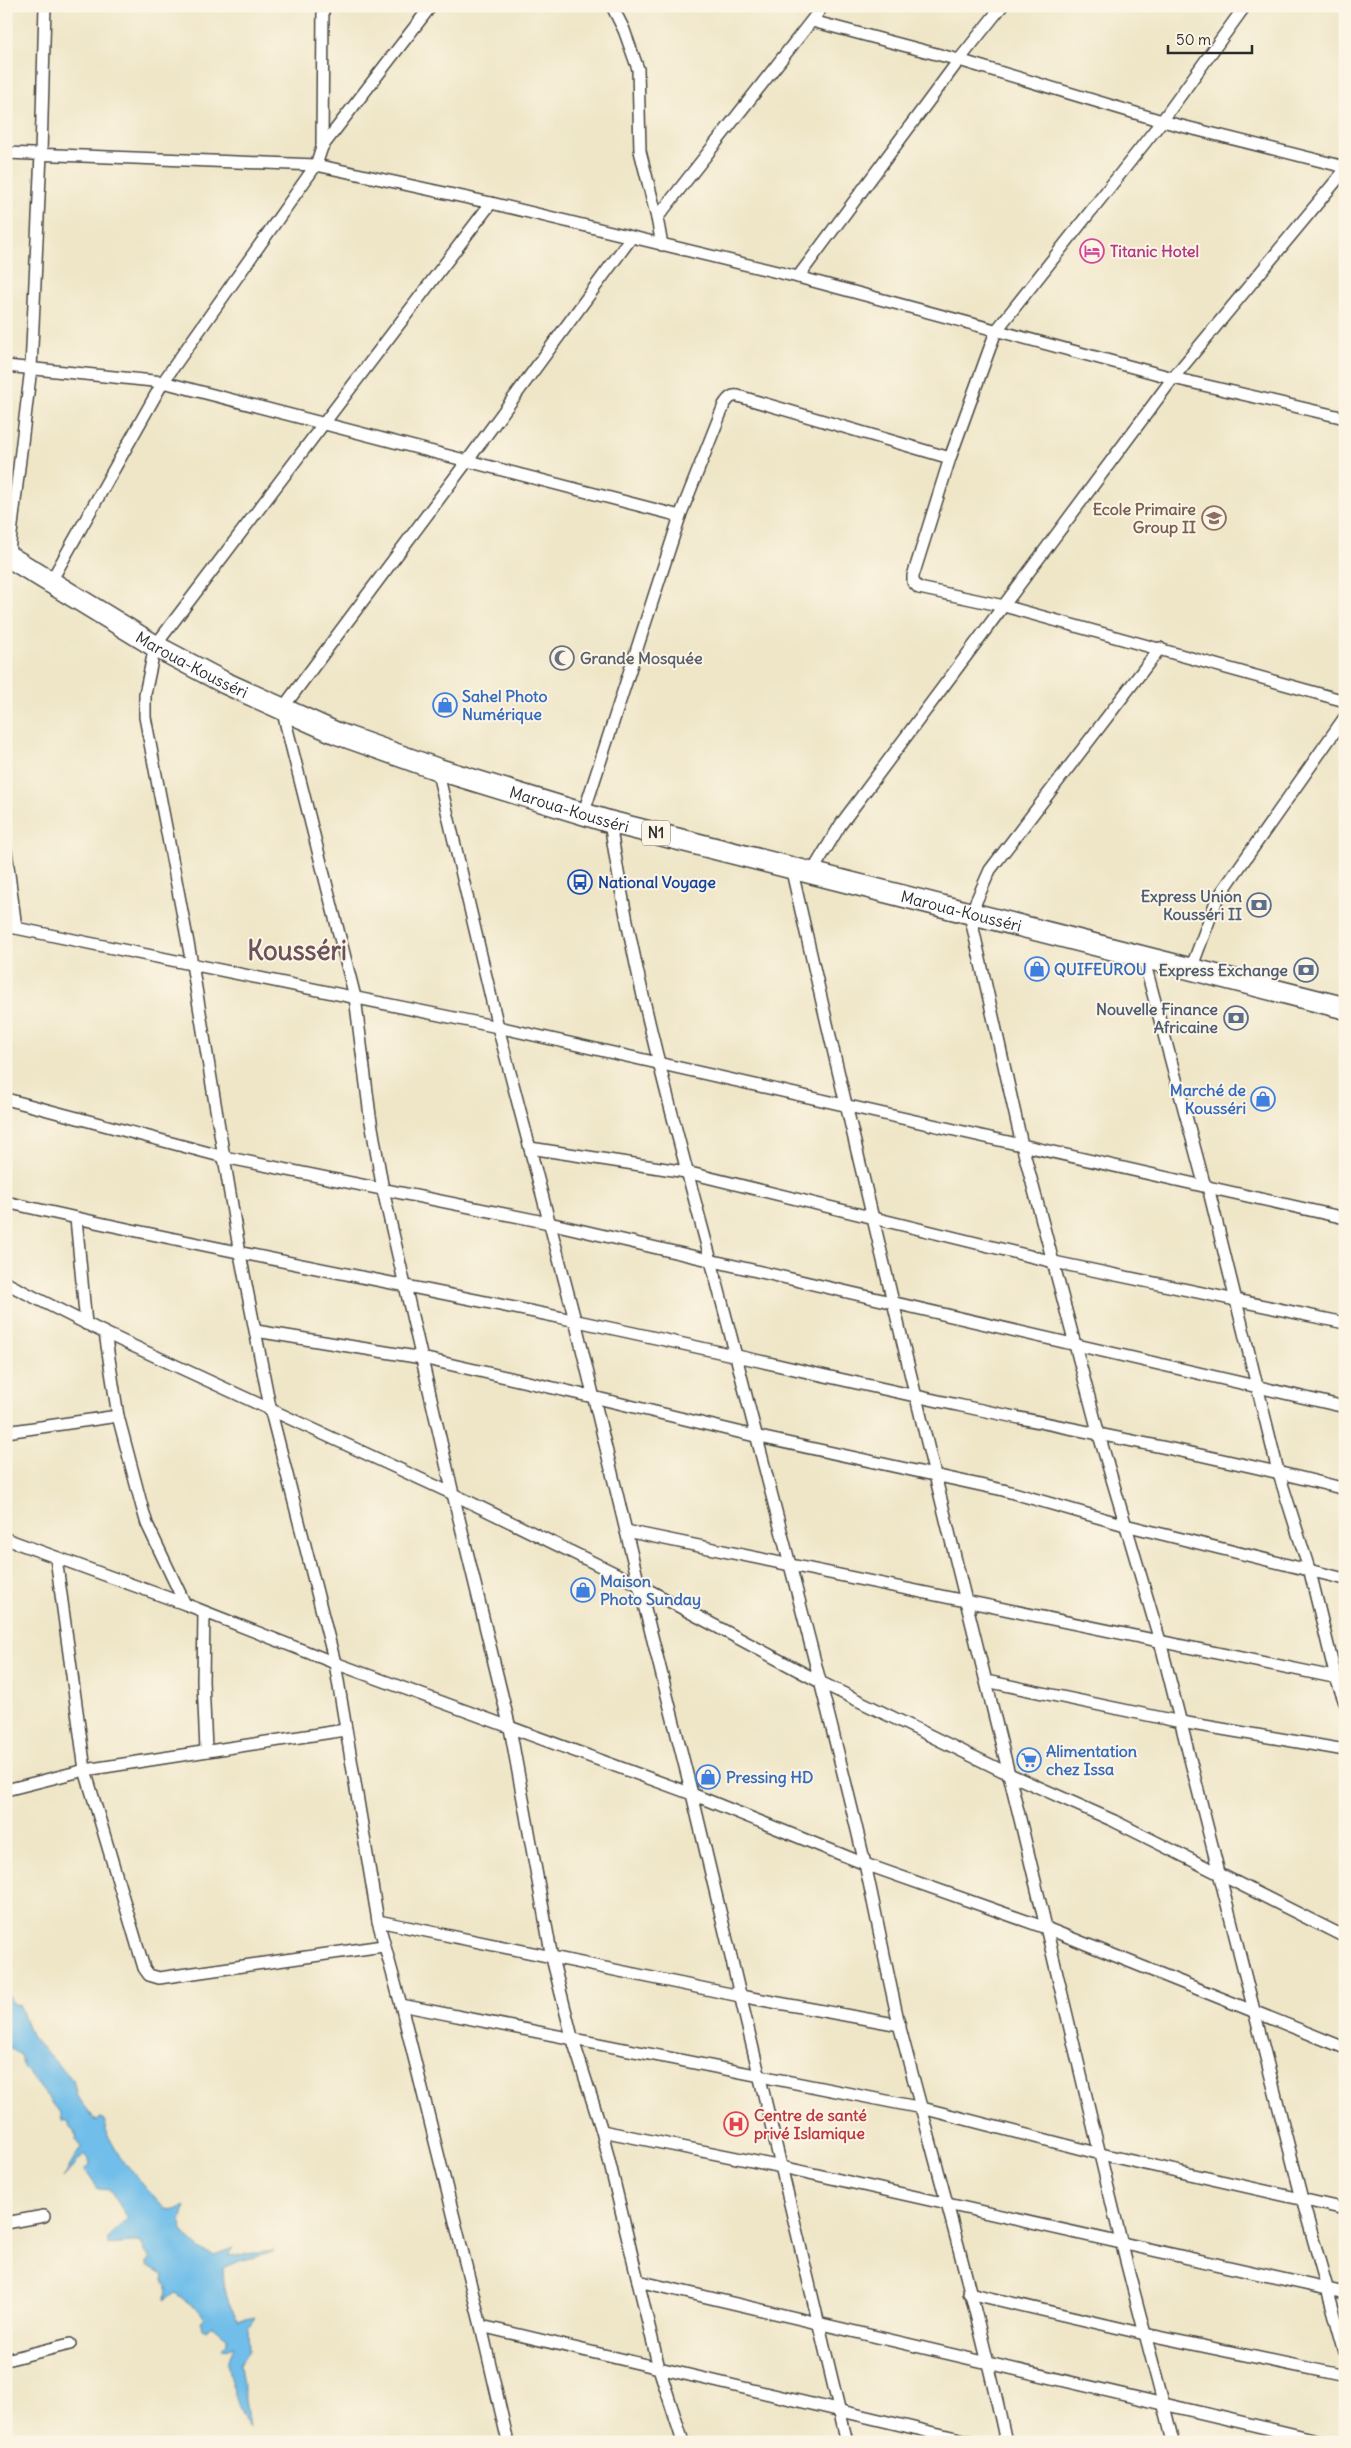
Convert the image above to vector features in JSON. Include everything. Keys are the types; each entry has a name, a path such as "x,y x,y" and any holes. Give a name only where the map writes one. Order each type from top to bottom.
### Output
{"highway":[{"name":"Maroua-Kousséri","path":"7,559 155,646 225,683 336,732 437,770 583,815 812,872 970,915 1345,1008"}],"street":[{"path":"7,559 31,368 41,154 45,6"},
{"path":"50,583 163,382 316,165 322,147 323,6"},
{"path":"322,147 430,6"},
{"path":"612,6 624,30 638,69 640,151 662,245"},
{"path":"657,218 824,6"},
{"path":"798,277 959,60 1002,6"},
{"path":"1245,6 1162,121 996,331 950,458 913,576 913,582 919,588 1004,606 1345,701"},
{"path":"812,21 959,60 1162,121 1345,168 1173,378 840,824 812,872"},
{"path":"6,153 316,165 491,203 798,277 1173,378 1345,418"},
{"path":"491,203 322,423 155,646 145,694 145,718 192,964 240,1254 271,1412 335,1663 383,1946 402,2005 508,2442"},
{"path":"630,238 468,460 282,709 355,997 370,1116 383,1190 407,1286 453,1494 510,1728 552,1958 572,2037 602,2131 659,2368 683,2442"},
{"path":"6,366 163,382 680,516"},
{"path":"583,815 680,516 724,404 733,396 950,458"},
{"path":"1160,648 990,870 970,915 1022,1145 1099,1435 1160,1641 1302,2199 1345,2352"},
{"path":"1191,969 1217,899 1345,718"},
{"path":"437,770 498,1027 575,1320 692,1794 847,2442"},
{"path":"610,822 620,894 686,1172 711,1260 788,1566 820,1682 865,1864 900,2025 969,2293 989,2362 1006,2442"},
{"path":"6,852 11,927 498,1027 1345,1218"},
{"path":"791,867 871,1217 917,1396 934,1476 1009,1774 1122,2244 1173,2442"},
{"path":"1143,957 1204,1183 1208,1187 1278,1471 1310,1572 1340,1678 1345,1703"},
{"path":"6,1099 224,1158 549,1223 1345,1407"},
{"path":"530,1148 686,1172 1054,1262 1345,1323"},
{"path":"6,1202 240,1254 407,1286 735,1354 917,1396 1278,1471 1345,1489"},
{"path":"76,1218 86,1324"},
{"path":"6,1283 86,1324 271,1412 453,1494 639,1585 820,1682 1009,1774 1114,1821 1345,1937"},
{"path":"256,1331 422,1358 755,1436 1003,1490 1125,1525 1310,1572 1345,1579"},
{"path":"105,1333 118,1416 147,1524 185,1604"},
{"path":"6,1432 118,1416"},
{"path":"626,1531 788,1566 1340,1678"},
{"path":"6,1539 185,1604 335,1663 692,1794 865,1864 1046,1928 1345,2048"},
{"path":"56,1558 85,1770 144,1968 149,1975 160,1978 383,1946"},
{"path":"204,1613 203,1681 206,1750"},
{"path":"986,1681 1181,1722 1345,1750"},
{"path":"6,1790 85,1770 345,1730"},
{"path":"378,1922 740,1996 900,2025"},
{"path":"402,2005 572,2037 922,2108 1100,2154 1345,2209"},
{"path":"602,2131 782,2167 1345,2293"},
{"path":"6,2223 44,2216"},
{"path":"638,2281 1326,2442"},
{"path":"969,2293 1146,2334 1345,2376"},
{"path":"481,2326 974,2442"},
{"path":"6,2360 70,2344"}],"water":[{"path":"6,1993 13,2003 20,2006 31,2036 73,2080 77,2096 97,2122 100,2118 104,2119 106,2122 105,2130 120,2157 165,2209 175,2210 186,2206 181,2220 182,2232 201,2250 214,2255 234,2248 228,2256 274,2251 223,2268 224,2283 231,2308 239,2320 255,2317 248,2328 249,2349 240,2364 249,2428 239,2406 229,2375 228,2361 234,2346 222,2348 227,2342 227,2337 212,2326 207,2330 202,2328 200,2321 204,2318 200,2311 175,2293 165,2301 166,2286 163,2280 164,2275 147,2265 147,2262 150,2260 141,2243 108,2244 108,2237 128,2218 110,2190 98,2189 85,2170 90,2165 89,2160 84,2155 63,2178 81,2147 76,2139 77,2134 70,2128 67,2121 62,2120 61,2114 24,2067 20,2055 10,2048 6,2039"}],"place":[{"name":"Titanic Hotel","path":"1092,251"},
{"name":"Ecole Primaire Group II","path":"1214,518"},
{"name":"Grande Mosquée","path":"562,658"},
{"name":"Sahel Photo Numérique","path":"445,705"},
{"name":"National Voyage","path":"580,882"},
{"name":"Express Union Kousséri II","path":"1259,905"},
{"name":"QUIFEUROU","path":"1037,969"},
{"name":"Express Exchange","path":"1306,970"},
{"name":"Nouvelle Finance Africaine","path":"1236,1018"},
{"name":"Marché de Kousséri","path":"1263,1099"},
{"name":"Maison Photo Sunday","path":"583,1590"},
{"name":"Alimentation chez Issa","path":"1029,1760"},
{"name":"Pressing HD","path":"708,1777"},
{"name":"Centre de santé privé Islamique","path":"736,2124"}],"district":[{"name":"Kousséri","path":"297,951"}]}
